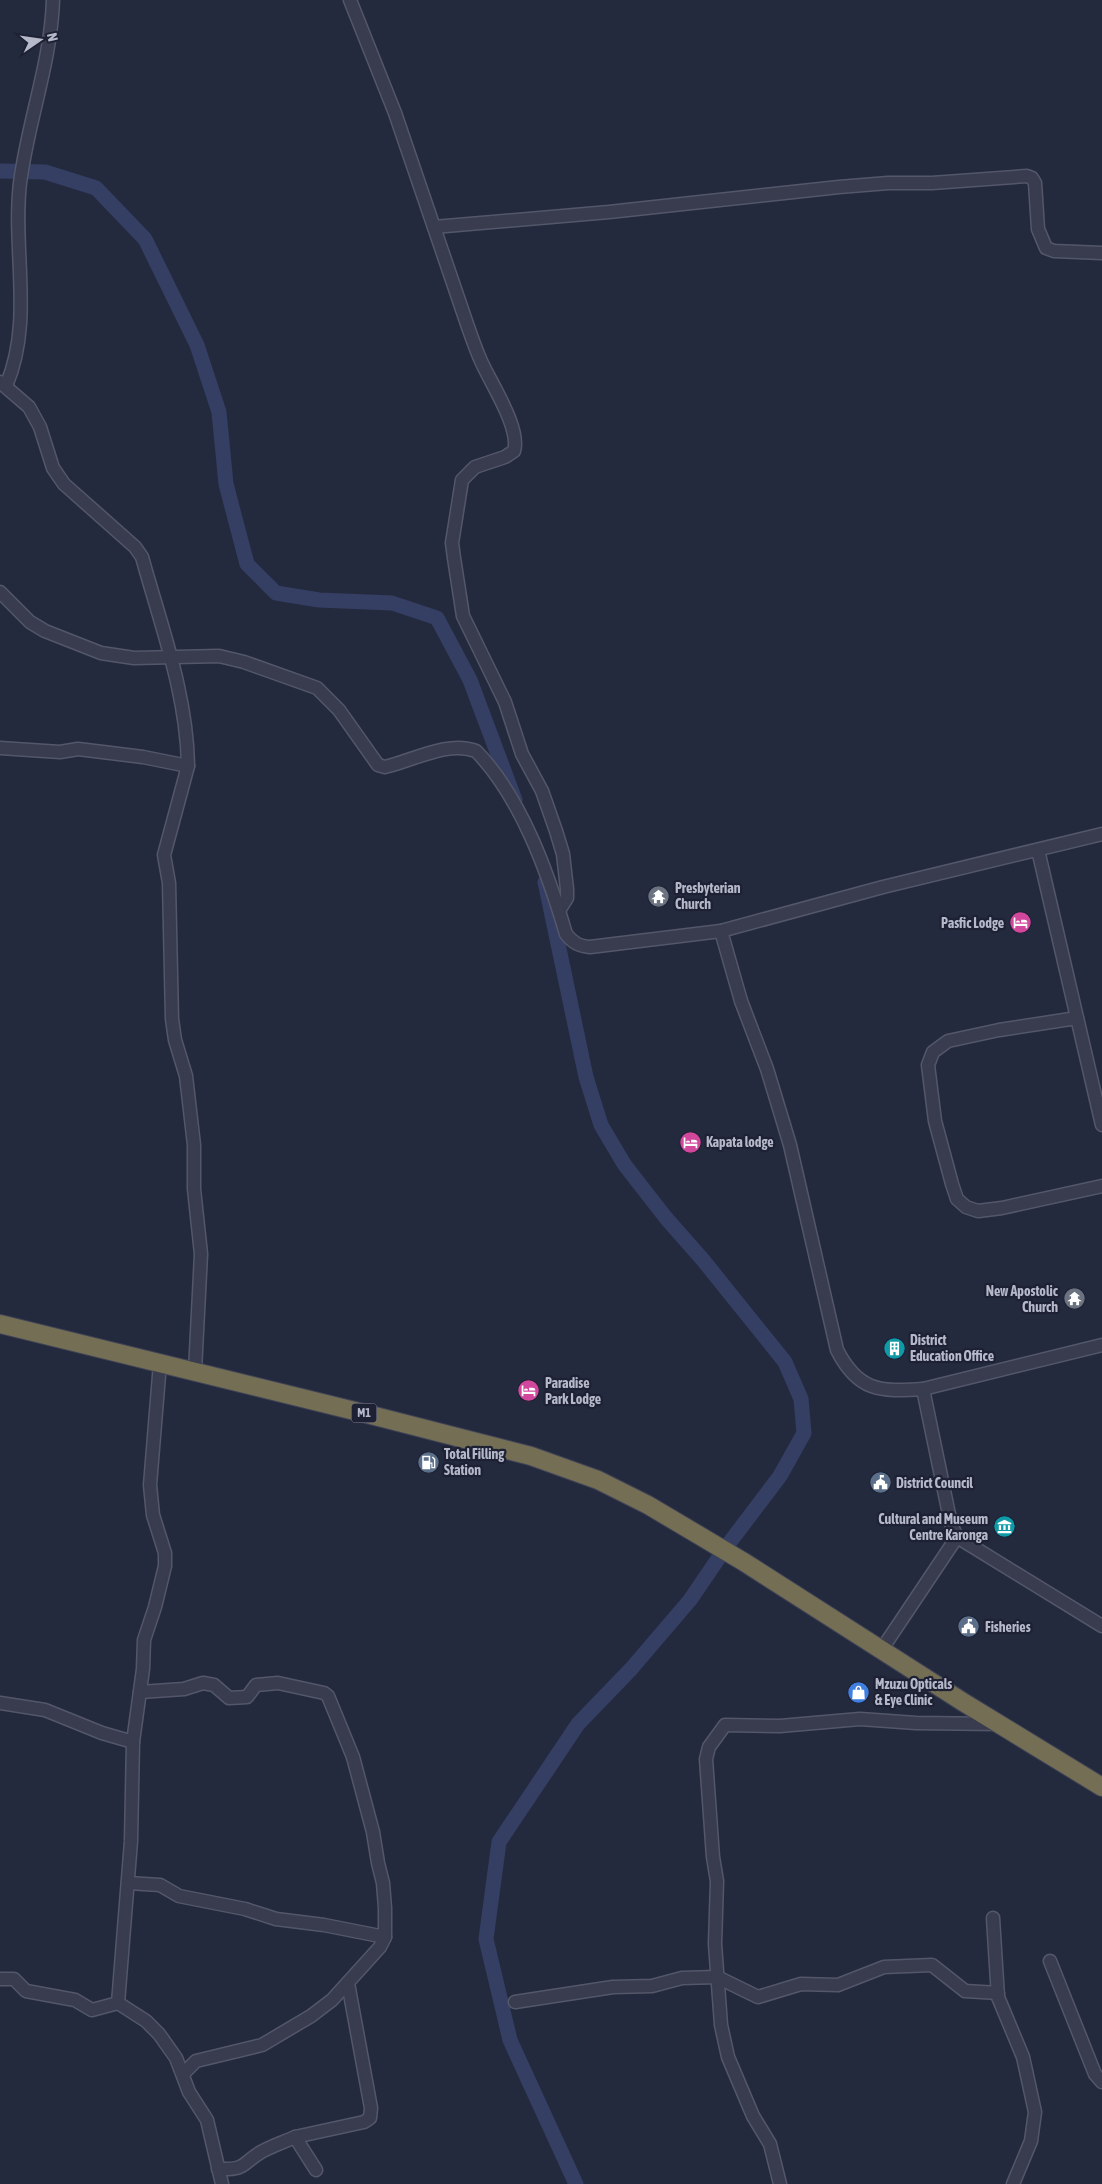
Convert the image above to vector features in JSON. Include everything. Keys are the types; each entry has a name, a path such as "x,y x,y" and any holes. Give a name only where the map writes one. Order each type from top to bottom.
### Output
{"highway":[{"name":"M1","path":"0,1324 531,1456 598,1480 648,1504 713,1543 1102,1788"}],"street":[{"path":"53,0 48,50 23,159 20,185 18,229 22,304 18,345 13,371 3,384 29,407 40,427 53,468 64,484 135,547 142,557 171,656 184,715 188,766 164,855 169,883 172,1019 175,1040 186,1076 195,1160 194,1189 201,1260 195,1371"},
{"path":"350,0 395,113 481,362 502,402 515,448 514,451 505,457 475,467 462,480 452,543 460,607 505,702 525,760 549,808 563,854 567,880 567,898 560,909"},
{"path":"434,227 609,212 839,186 932,183 1027,176 1032,178 1034,182 1038,229 1046,248 1054,251 1102,253"},
{"path":"0,592 30,622 45,631 101,653 126,658 171,656 229,657 317,688 339,710 378,765 385,767 450,749 470,748 476,751 507,792 533,842 560,909 566,934 572,941 581,946 590,947 721,931 883,887 1102,834"},
{"path":"0,748 60,752 78,749 143,757 188,766"},
{"path":"1038,850 1102,1125"},
{"path":"721,931 741,1001 766,1069 790,1145 837,1350 847,1368 858,1380 870,1386 906,1390 923,1389 1102,1345"},
{"path":"1077,1018 998,1030 948,1041 933,1052 928,1065 935,1122 957,1199 966,1207 978,1211 1002,1208 1102,1186"},
{"path":"118,2003 131,1841 133,1742 140,1692 144,1640 155,1607 165,1566 165,1553 153,1515 150,1485 160,1363"},
{"path":"923,1389 951,1524 957,1537 1102,1626"},
{"path":"882,1650 957,1537"},
{"path":"140,1692 184,1689 202,1684 214,1685 229,1698 247,1696 256,1685 278,1683 324,1693 328,1696 353,1757 367,1805 383,1883 385,1937 380,1947 332,2000 318,2011 262,2044 196,2061 183,2074"},
{"path":"0,1703 45,1710 102,1733 133,1742"},
{"path":"780,2184 770,2144 753,2116 728,2058 721,2024 715,1944 717,1881 713,1857 706,1759 709,1747 722,1727 732,1725 780,1726 860,1719 916,1723 999,1724"},
{"path":"128,1883 160,1885 179,1896 245,1909 276,1919 324,1925 385,1937"},
{"path":"993,1918 998,1993 1023,2057 1036,2112 1031,2141 1013,2184"},
{"path":"1050,1961 1094,2074 1102,2082"},
{"path":"515,2002 613,1987 652,1986 682,1978 717,1977 758,1997 801,1984 838,1985 884,1968 932,1965 965,1991 998,1993"},
{"path":"0,1980 14,1979 26,1991 75,2000 92,2010 118,2003 146,2020 159,2034 176,2058 189,2092 206,2120 222,2184"},
{"path":"218,2169 233,2170 248,2164 263,2151 294,2136 364,2122 370,2118 371,2108 348,1983"},
{"path":"294,2136 316,2170"}],"waterway":[{"path":"0,171 45,172 96,188 145,239 197,345 219,412 226,484 247,564 276,593 319,600 392,603 437,618 470,680 515,800"},
{"path":"545,882 586,1077 601,1125 624,1164 785,1362 801,1399 804,1433 780,1476 730,1542"},
{"path":"576,2184 510,2040 486,1939 499,1842 578,1724 631,1669 690,1600 720,1556"}],"place":[{"name":"Presbyterian Church","path":"659,896"},
{"name":"Pasfic Lodge","path":"1020,923"},
{"name":"Kapata lodge","path":"690,1142"},
{"name":"New Apostolic Church","path":"1074,1299"},
{"name":"District Education Office","path":"894,1348"},
{"name":"Paradise Park Lodge","path":"529,1391"},
{"name":"Total Filling Station","path":"428,1462"},
{"name":"District Council","path":"880,1483"},
{"name":"Cultural and Museum Centre Karonga","path":"1004,1527"},
{"name":"Fisheries","path":"969,1627"},
{"name":"Mzuzu Opticals & Eye Clinic","path":"859,1692"}]}
